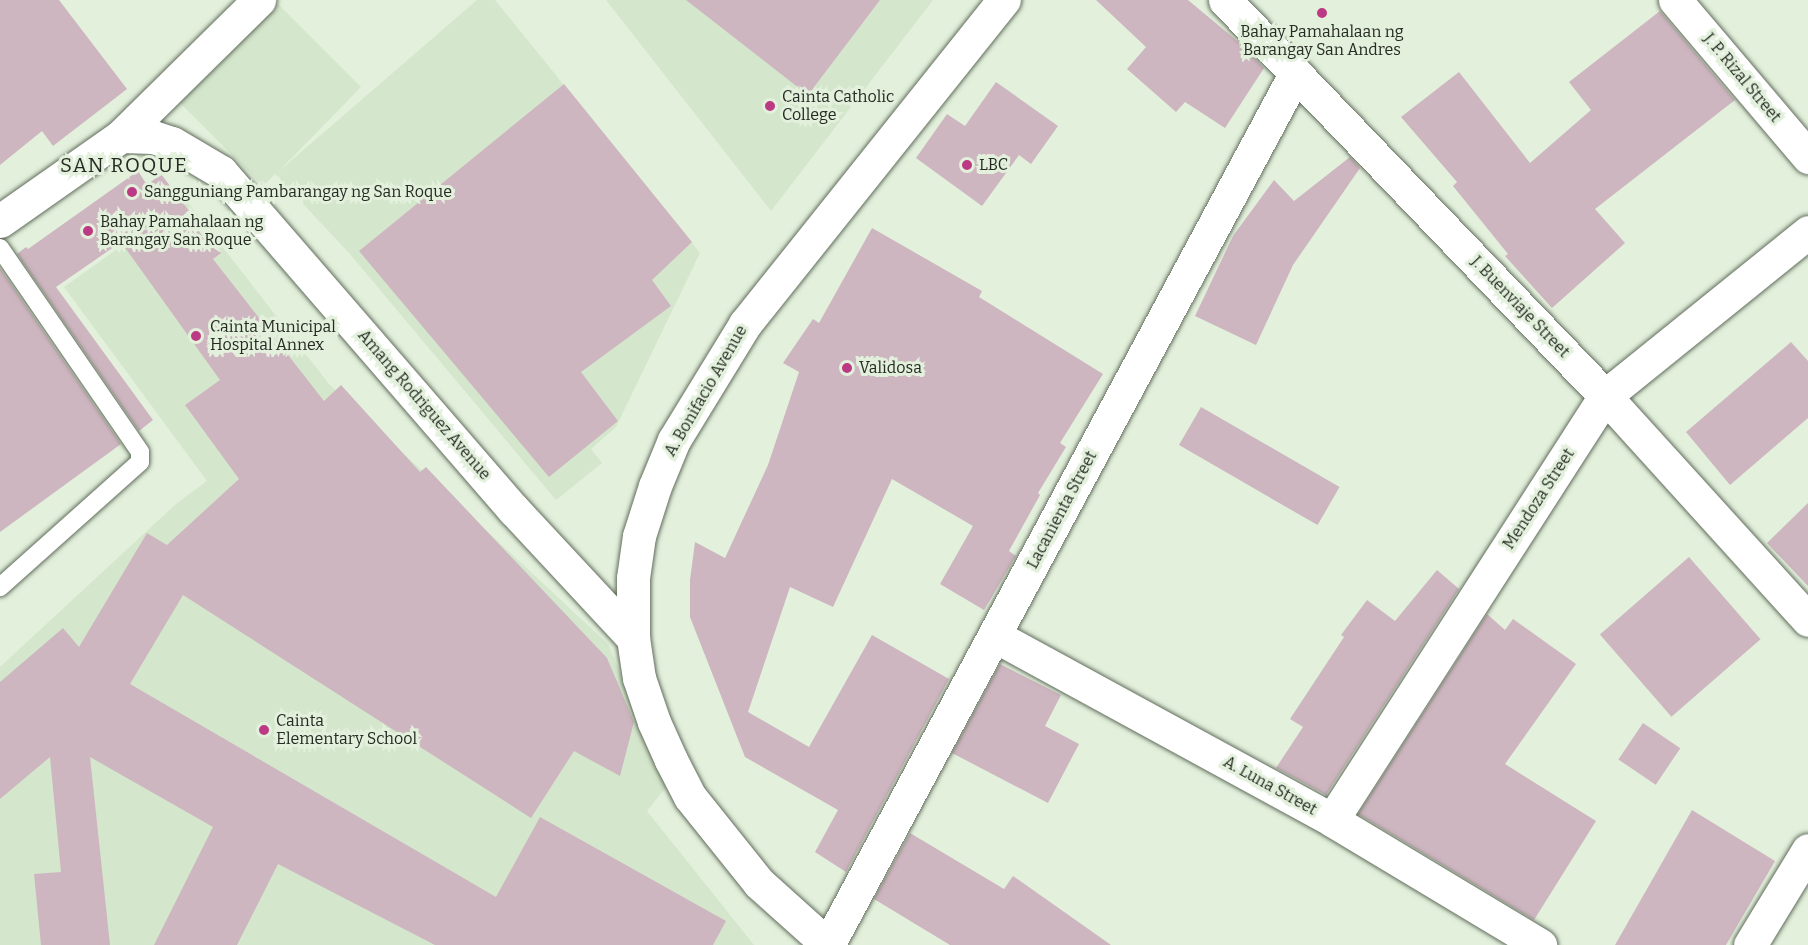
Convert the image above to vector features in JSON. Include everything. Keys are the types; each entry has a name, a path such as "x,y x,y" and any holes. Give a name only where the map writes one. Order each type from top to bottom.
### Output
{"street":[{"path":"0,220 121,136 259,0"},
{"name":"A. Bonifacio Avenue","path":"828,945 759,883 690,797 654,722 639,678 633,638 633,578 639,536 655,486 674,440 745,324 1004,0"},
{"name":"J. Buenviaje Street","path":"1225,0 1605,396 1808,620"},
{"name":"J. P. Rizal Street","path":"1676,0 1808,157"},
{"name":"Lacanienta Street","path":"828,945 1295,74"},
{"name":"Amang Rodriguez Avenue","path":"121,136 153,137 172,143 221,172 514,510 633,638"},
{"name":"Mendoza Street","path":"1332,820 1605,396 1808,232"},
{"name":"A. Luna Street","path":"995,636 1332,820 1540,945"},
{"path":"1750,945 1808,850"}],"lane":[{"path":"0,248 140,452 140,462 3,576"}],"shaded area":[{"path":"477,0 495,0 700,253 616,427 591,449 602,463 556,500 350,254 275,174 263,186 179,102 277,3 361,87 278,172"},
{"name":"Cainta Catholic College","path":"606,0 933,0 771,211"},
{"name":"Cainta Elementary School","path":"186,200 329,384 608,644 667,786 647,811 754,945 0,945 0,667 176,504 207,481 64,287"}],"building":[{"path":"0,0 59,0 127,89 53,146 42,131 0,165"},
{"path":"686,0 880,0 808,95"},
{"path":"1096,0 1188,0 1242,45 1264,68 1225,128 1185,102 1176,112 1127,69 1146,47"},
{"path":"1660,11 1735,100 1595,209 1625,243 1552,308 1505,256 1508,254 1453,186 1457,182 1401,117 1459,72 1530,163 1591,110 1569,82"},
{"path":"996,82 1058,126 1031,164 1019,155 982,206 916,158 947,114 965,126"},
{"path":"564,84 692,242 652,280 671,306 581,372 618,421 549,477 359,251"},
{"path":"1350,157 1360,168 1293,265 1256,345 1195,316 1233,236 1274,180 1294,201"},
{"path":"138,171 147,185 161,174 221,253 213,259 324,401 341,385 420,472 426,467 607,658 634,722 620,776 574,751 531,818 183,595 130,684 496,897 540,817 726,921 713,945 435,945 278,864 237,945 154,945 213,827 90,757 110,945 41,945 34,874 61,872 50,757 0,799 0,682 63,628 79,647 147,533 167,545 239,479 185,405 220,380 121,242 56,287 153,420 139,431 17,254 26,247 28,249"},
{"path":"872,228 982,291 979,297 1103,374 1060,443 1066,447 1038,493 1040,495 1009,551 1016,556 984,610 940,584 973,526 892,479 833,607 790,587 748,712 809,747 872,635 949,679 846,872 815,852 838,810 745,757 690,617 690,580 695,542 725,558 768,465 799,372 783,363 813,319 819,323"},
{"path":"0,268 121,444 0,532"},
{"path":"1791,342 1808,361 1808,418 1730,485 1686,432"},
{"path":"1201,407 1340,487 1318,525 1179,445"},
{"path":"1808,503 1808,586 1767,543"},
{"path":"1689,557 1761,639 1671,717 1600,634"},
{"path":"1437,570 1459,589 1326,795 1276,768 1303,727 1290,719 1344,637 1341,635 1367,600 1395,621"},
{"path":"1487,614 1505,630 1513,619 1576,664 1505,764 1596,821 1534,920 1358,814"},
{"path":"1000,664 1061,695 1045,726 1079,744 1048,803 952,753"},
{"path":"1643,723 1680,748 1656,785 1618,759"},
{"path":"1692,810 1775,861 1726,945 1615,945"},
{"path":"910,833 1004,889 1013,876 1111,945 950,945 874,899"}],"place":[{"name":"Bahay Pamahalaan ng Barangay San Andres","path":"1322,13"},
{"name":"Cainta Catholic College","path":"770,106"},
{"name":"LBC","path":"967,165"},
{"name":"Sangguniang Pambarangay ng San Roque","path":"132,192"},
{"name":"Bahay Pamahalaan ng Barangay San Roque","path":"88,231"},
{"name":"Cainta Municipal Hospital Annex","path":"196,336"},
{"name":"Validosa","path":"847,368"},
{"name":"Cainta Elementary School","path":"264,730"}],"district":[{"name":"SAN ROQUE","path":"124,165"}]}
